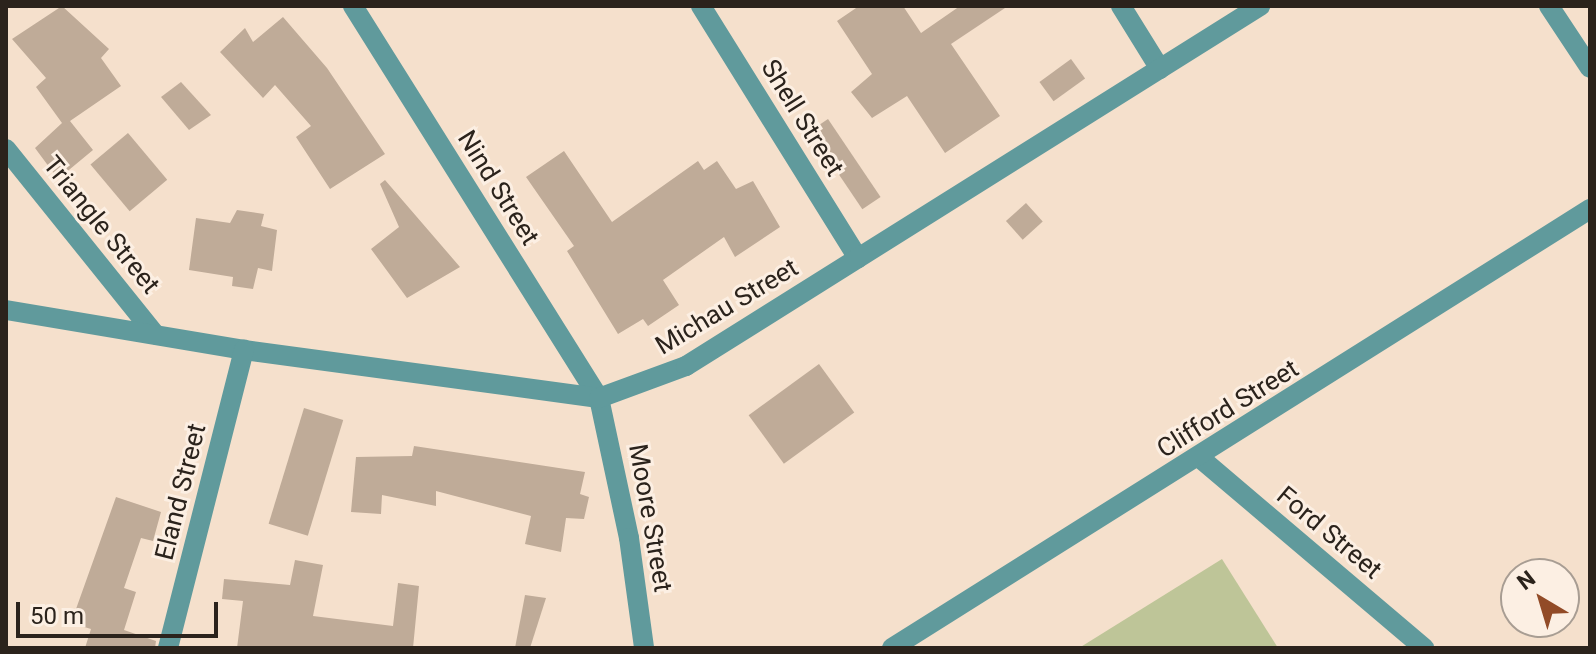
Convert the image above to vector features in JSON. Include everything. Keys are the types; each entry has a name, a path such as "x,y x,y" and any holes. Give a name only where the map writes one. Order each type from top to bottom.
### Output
{"street":[{"name":"Nind Street","path":"353,6 599,398"},
{"name":"Shell Street","path":"701,6 858,258"},
{"path":"1121,6 1160,69"},
{"name":"Michau Street","path":"6,310 244,350 599,398 686,366 1260,6"},
{"path":"1549,6 1590,68"},
{"name":"Triangle Street","path":"6,149 155,334"},
{"name":"Clifford Street","path":"892,648 1200,458 1590,209"},
{"name":"Eland Street","path":"168,648 244,350"},
{"name":"Moore Street","path":"599,398 626,522 644,648"},
{"name":"Ford Street","path":"1200,458 1424,648"}],"green space":[{"path":"1222,559 1278,648 1079,648"}],"building":[{"path":"62,6 109,49 101,58 121,86 70,121 93,150 58,179 35,148 62,123 36,87 46,78 12,39"},
{"path":"859,6 903,6 921,33 960,6 1008,6 951,44 1000,116 945,153 907,96 872,118 851,92 872,74 837,21"},
{"path":"283,17 327,68 385,154 330,189 296,137 311,126 275,85 263,98 220,52 245,28 253,42"},
{"path":"1071,59 1085,78 1054,101 1039,82"},
{"path":"181,82 211,115 189,130 161,97"},
{"path":"828,119 881,197 862,209 810,131"},
{"path":"128,133 167,180 130,211 90,164"},
{"path":"564,151 612,222 698,161 704,170 717,161 736,189 753,181 780,227 735,257 724,237 663,280 679,305 648,326 643,319 618,334 567,251 574,246 526,177"},
{"path":"385,180 460,267 407,298 371,249 399,227 380,184"},
{"path":"1026,203 1043,222 1023,240 1006,221"},
{"path":"237,210 264,214 261,226 277,230 272,271 258,268 253,289 232,286 233,277 189,270 196,218 230,223"},
{"path":"819,364 854,413 784,464 749,415"},
{"path":"304,408 343,420 308,536 269,524"},
{"path":"414,446 585,472 580,494 589,497 584,519 566,518 561,552 525,544 531,516 436,491 436,506 382,495 381,514 351,512 356,457 412,456"},
{"path":"116,497 161,512 153,541 141,538 124,588 136,592 124,630 156,641 155,648 85,648 91,629 71,623"},
{"path":"295,560 323,565 313,616 393,626 398,583 419,586 413,648 237,648 243,601 222,599 224,579 290,585"},
{"path":"525,595 546,598 530,648 515,648"}]}
